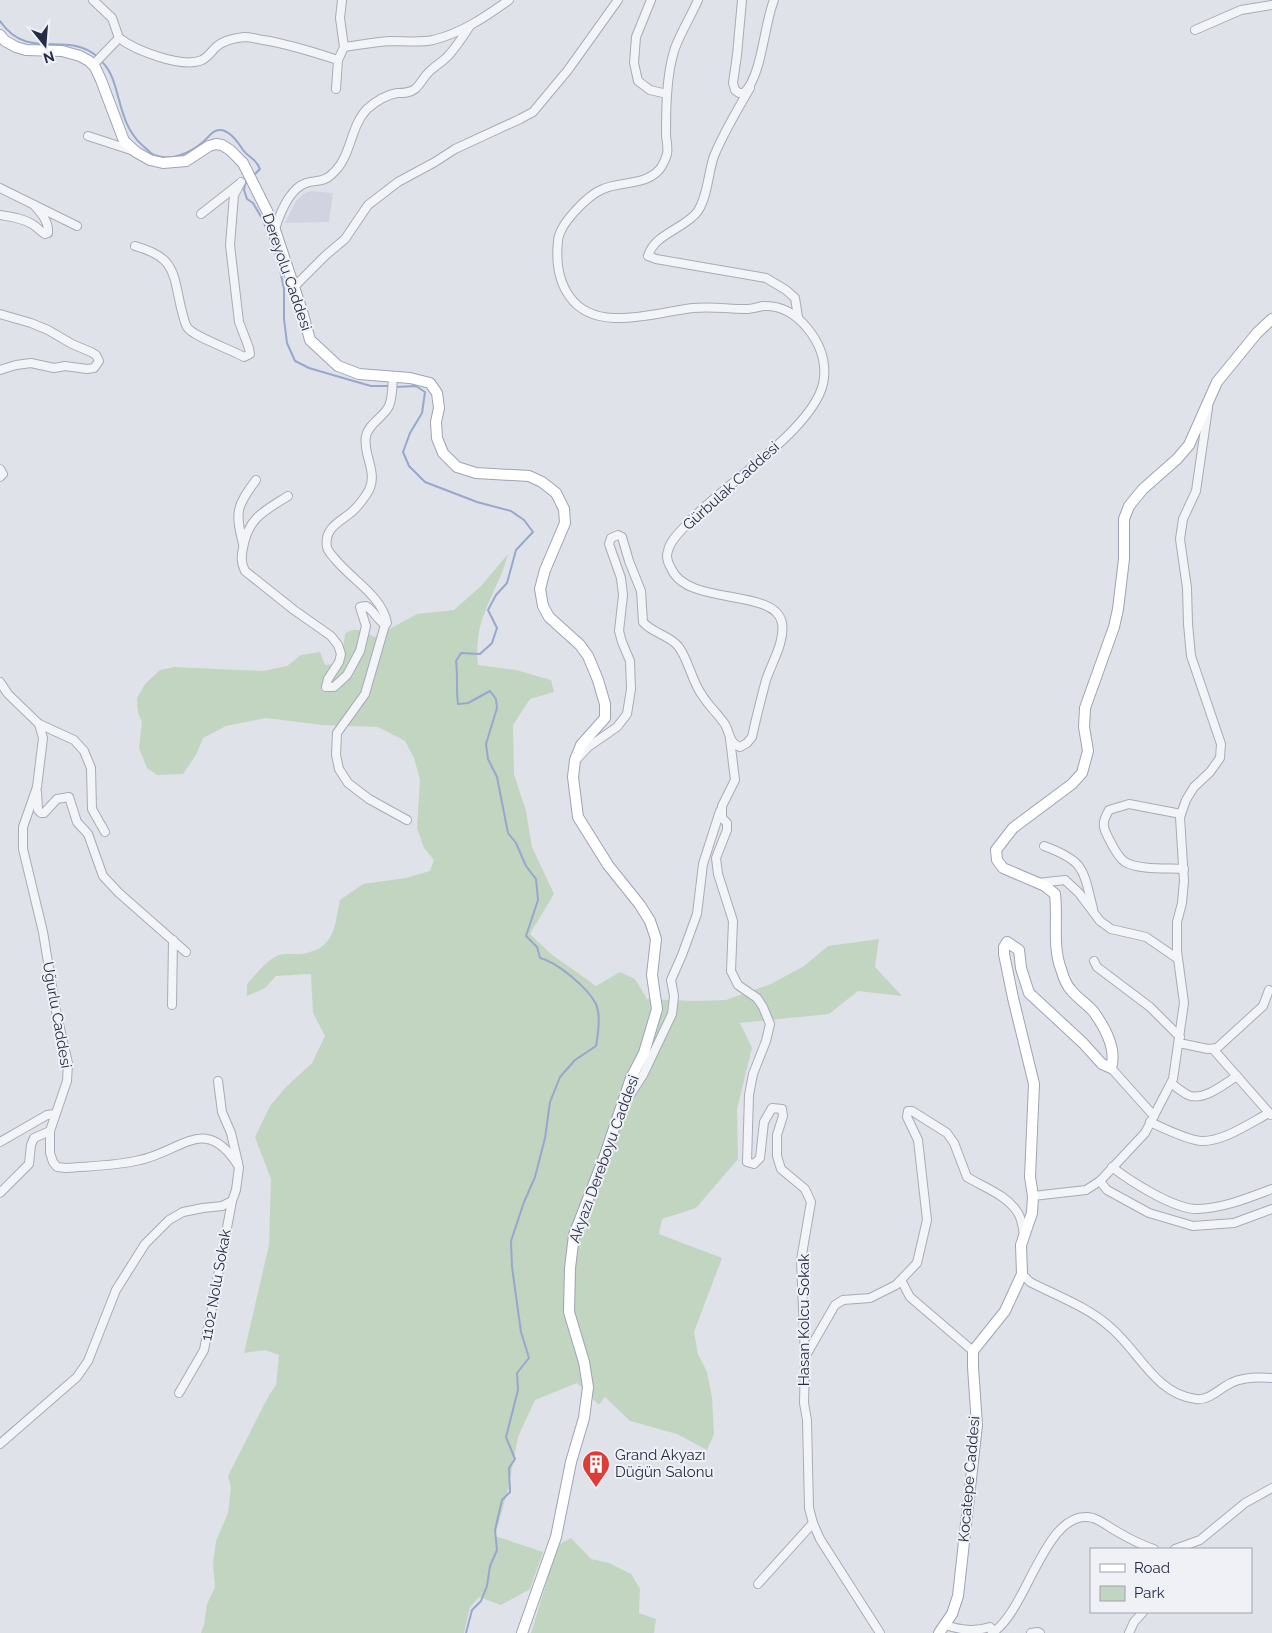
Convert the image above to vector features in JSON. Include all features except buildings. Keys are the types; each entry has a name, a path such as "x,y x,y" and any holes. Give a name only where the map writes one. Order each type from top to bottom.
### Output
{"main road":[{"path":"0,35 5,41 26,50 50,50 72,54 95,63 124,141 136,152"},
{"name":"Dereyolu Caddesi","path":"136,152 150,160 174,163 186,161 209,146 222,145 230,150 243,163 248,181 275,229 310,340 338,366 359,374 393,380 410,378 430,383 437,393 439,408 436,422 437,438 444,453 456,467 476,473 529,476 542,482 556,493 564,508 565,522 545,570 540,589 543,606 548,617 580,645 588,656 605,704 604,718 581,745 575,760"},
{"path":"973,1351 1005,1311 1022,1274 1021,1245 1032,1213 1030,1177 1034,1084 1004,954 1004,947 1008,942 1019,950 1021,968 1029,993 1083,1043 1102,1064 1111,1068 1113,1062 1108,1036 1093,1011 1070,990 1061,969 1056,952 1057,907 1055,894 1003,868 997,860 996,850 1013,828 1072,784 1082,773 1088,751 1084,727 1085,708 1114,627 1118,609 1124,559 1124,519 1129,506 1144,489 1177,460 1189,445 1211,394 1223,375 1257,333 1272,319"},
{"name":"Akyazı Dereboyu Caddesi","path":"522,1633 556,1537 571,1462 584,1418 588,1387 584,1362 569,1312 570,1268 574,1235 605,1155 631,1078 644,1054 657,1009 652,975 656,939 650,921 640,905 608,865 578,817 574,777 575,760"},
{"name":"Kocatepe Caddesi","path":"942,1629 952,1614 958,1596 976,1433 973,1351"}],"street":[{"path":"93,0 112,18 119,38 142,49 182,63 201,61 208,57 217,46 228,40 246,37 287,44 338,60"},
{"path":"336,89 338,60 344,46 340,18 342,0"},
{"path":"344,46 388,41 423,42 452,34 470,26 508,0"},
{"path":"294,286 326,255 346,240 368,206 398,182 455,149 520,120 533,112 568,70 618,0"},
{"path":"651,0 636,37 634,63 638,81 650,90 667,94"},
{"path":"698,0 675,48 670,66 667,94 667,154 660,169 647,178 633,183 604,188 584,202 568,220 558,237 558,270 563,288 575,304 588,313 610,318 634,317 714,306 748,309 766,306 782,308 798,317"},
{"path":"742,0 733,83 735,90 739,93 744,93 750,88"},
{"path":"774,0 750,88 714,157 699,210 687,222 668,233 650,249 648,256 766,278 795,298 798,317"},
{"path":"1195,30 1242,10 1272,5"},
{"path":"275,229 284,206 298,188 305,184 323,181 337,170 349,147 358,122 368,108 388,96 416,89 429,71 447,57 470,26"},
{"path":"95,63 119,38"},
{"path":"88,136 136,152"},
{"path":"200,214 248,181"},
{"path":"135,246 162,256 174,273 187,327 196,335 204,337 244,357 250,354 239,322 230,245 234,195 248,181"},
{"path":"0,188 77,226"},
{"path":"0,215 21,218 35,225 40,232 48,233 44,217 34,205"},
{"path":"0,314 48,330 96,355 99,361 94,368 87,370 65,366 54,368 31,363 0,370"},
{"name":"Gürbulak Caddesi","path":"730,740 740,747 752,737 767,677 782,639 782,621 775,611 763,604 709,593 686,584 674,576 669,565 667,553 672,541 695,515 798,426 814,405 824,382 825,362 818,342 798,317"},
{"path":"393,380 393,392 388,408 369,428 366,438 372,469 372,482 367,494 350,514 334,524 327,535 327,545 329,551 345,571 376,599 382,608 387,623 385,624 365,694 337,733 336,755 339,769 348,783 369,799 407,820"},
{"path":"1032,1196 1086,1190 1100,1181 1144,1133 1171,1083 1180,1040 1184,1003 1178,960 1177,922 1182,903 1184,869 1181,842 1181,814 1186,800 1194,787 1210,772 1220,758 1222,744 1192,656 1188,624 1187,588 1180,539 1183,519 1196,491 1211,394"},
{"path":"0,469 2,474 0,477"},
{"path":"243,546 237,512 245,494 256,480"},
{"path":"288,496 255,518 249,526 243,546 241,562 245,571 294,610 331,636 338,645 341,654 339,662 328,679 326,688 334,687 348,675 360,651 366,626 360,607 366,606 385,624"},
{"path":"575,760 588,747 617,727 626,714 630,697 630,662 619,631 623,595 621,578 609,544 611,538 618,535 622,537 641,591 643,622 652,631 670,639 678,646 701,695 726,725 730,740 735,780 722,806 703,864 697,914 671,980 674,996 672,1014 643,1075 619,1113"},
{"path":"0,682 8,694 38,724 74,740 84,751 91,768 92,809 104,832"},
{"name":"Uğurlu Caddesi","path":"38,724 43,738 36,790 23,827 22,848 43,932 56,1011 68,1063 67,1081 50,1131 50,1153 53,1162 57,1167 66,1168 137,1161 149,1158 191,1139 208,1139 223,1146 238,1167"},
{"path":"36,790 38,810 41,813 44,813 57,798 69,797 77,822 88,834 103,876 119,893 186,952"},
{"path":"1181,814 1129,804 1109,810 1103,820 1103,827 1109,840 1124,862 1140,866 1184,869"},
{"name":"Hasan Kolcu Sokak","path":"722,806 722,818 727,823 728,830 716,858 718,874 733,921 731,971 738,985 757,998 770,1024 766,1042 753,1074 748,1095 747,1162 754,1164 760,1158 764,1122 772,1108 782,1109 784,1116 777,1135 777,1156 781,1169 805,1189 812,1202 801,1260 804,1403 807,1420 810,1508 813,1523 820,1539 880,1633"},
{"path":"1044,846 1064,853 1077,861 1085,876 1094,913"},
{"path":"1038,884 1065,880 1100,920 1111,929 1146,937 1178,960"},
{"path":"172,1005 173,940"},
{"path":"1094,961 1097,967 1150,1007 1180,1040 1213,1049 1218,1048 1263,1006 1269,990"},
{"path":"1111,1068 1152,1119 1174,1133 1201,1141 1232,1133 1270,1115 1213,1049"},
{"path":"1171,1083 1190,1096 1201,1095 1209,1093 1237,1076"},
{"path":"0,1444 78,1377 88,1361 116,1290 145,1244 169,1220 183,1212 222,1206 232,1201 236,1190 237,1153 231,1132 222,1112 218,1081"},
{"path":"804,1357 835,1305 843,1300 870,1298 896,1285 917,1263 927,1220 918,1140 907,1117 908,1111 912,1111 946,1133 954,1144 967,1177 1001,1195 1008,1202 1019,1214 1024,1236"},
{"path":"0,1142 47,1115 55,1114"},
{"path":"0,1193 30,1164 31,1144 34,1138 50,1131"},
{"path":"1112,1168 1142,1189 1184,1207 1197,1209 1234,1203 1272,1189"},
{"path":"1100,1181 1107,1190 1149,1213 1192,1226 1234,1223 1272,1209"},
{"name":"1102 Nolu Sokak","path":"179,1393 204,1350 232,1201"},
{"path":"1022,1274 1030,1282 1095,1315 1111,1327 1158,1381 1172,1392 1183,1397 1199,1400 1216,1393 1231,1383 1257,1377 1272,1378"},
{"path":"901,1280 910,1297 973,1351"},
{"path":"1178,1548 1200,1540 1245,1503 1272,1488"},
{"path":"942,1629 981,1630 990,1627 993,1632 1008,1618 1021,1598 1052,1538 1065,1524 1080,1518 1092,1518 1152,1548"},
{"path":"758,1584 813,1523"},
{"path":"1129,1633 1141,1613"},
{"path":"1031,1633 1040,1633"}],"shaded area":[{"path":"311,191 333,193 329,222 285,223 296,201 303,194"}],"green space":[{"path":"508,554 479,631 477,645 478,665 516,670 551,680 554,692 530,699 513,725 514,774 526,811 532,847 554,894 530,934 551,954 596,986 620,972 635,979 647,999 694,1001 726,1000 771,984 804,966 828,946 879,939 875,967 902,996 858,991 829,1014 740,1023 752,1048 737,1109 738,1159 696,1208 662,1219 659,1234 722,1258 694,1332 698,1354 707,1372 712,1398 714,1434 707,1450 677,1434 630,1421 605,1397 599,1405 577,1383 535,1400 518,1437 508,1489 495,1536 543,1552 530,1589 501,1605 479,1597 470,1607 464,1633 201,1633 207,1604 215,1587 213,1563 216,1541 228,1513 231,1487 228,1476 269,1395 276,1385 279,1355 265,1350 244,1353 269,1245 271,1179 255,1137 270,1106 287,1086 312,1063 325,1036 313,1013 311,974 276,976 265,988 247,996 247,984 274,957 282,954 302,954 313,951 327,942 334,928 340,900 363,884 406,878 430,871 434,860 424,848 417,828 420,780 414,758 405,741 378,727 322,725 266,718 226,726 203,738 196,755 183,774 157,775 147,768 139,748 142,722 138,713 137,698 145,684 160,670 174,667 263,671 287,666 301,655 320,652 325,665 335,664 343,649 345,634 349,631 360,630 375,637 417,614 454,610 481,586"},
{"path":"571,1538 591,1559 609,1563 631,1574 640,1589 639,1613 656,1619 654,1633 531,1633 558,1545"}],"waterway":[{"path":"0,21 11,33 23,40 35,43 73,45 86,49 98,57"},
{"path":"101,61 108,69 112,78 127,124 133,135 151,153 160,157 174,157 186,153 198,146 213,132 221,130 231,135 245,153 256,163 260,169 254,175"},
{"path":"249,180 245,184 244,190 247,199 253,203 263,220 278,260 284,289 284,319 287,343 295,361 309,368 371,386 390,386"},
{"path":"395,387 416,386 425,392 422,413 410,433 403,452 409,466 425,482 477,502 511,511 524,520 533,532 516,550 507,583 496,595 488,610 497,628 492,643 480,654 461,653 456,661 458,704 468,703 490,691 496,699 497,708 486,744 488,759 497,777 508,833 516,843 526,866 536,879 538,900 526,936 537,947 540,958 563,970 579,983 596,1004 599,1019 596,1046 575,1060 560,1077 550,1102 545,1138 535,1177 524,1202 511,1241 512,1267 521,1332 529,1358 517,1373 518,1390 506,1437 515,1459 509,1468 510,1492 502,1500 495,1530 497,1550 490,1566 487,1586 481,1601 472,1610 466,1633"}],"place":[{"name":"Grand Akyazı Düğün Salonu","path":"596,1488"}]}
